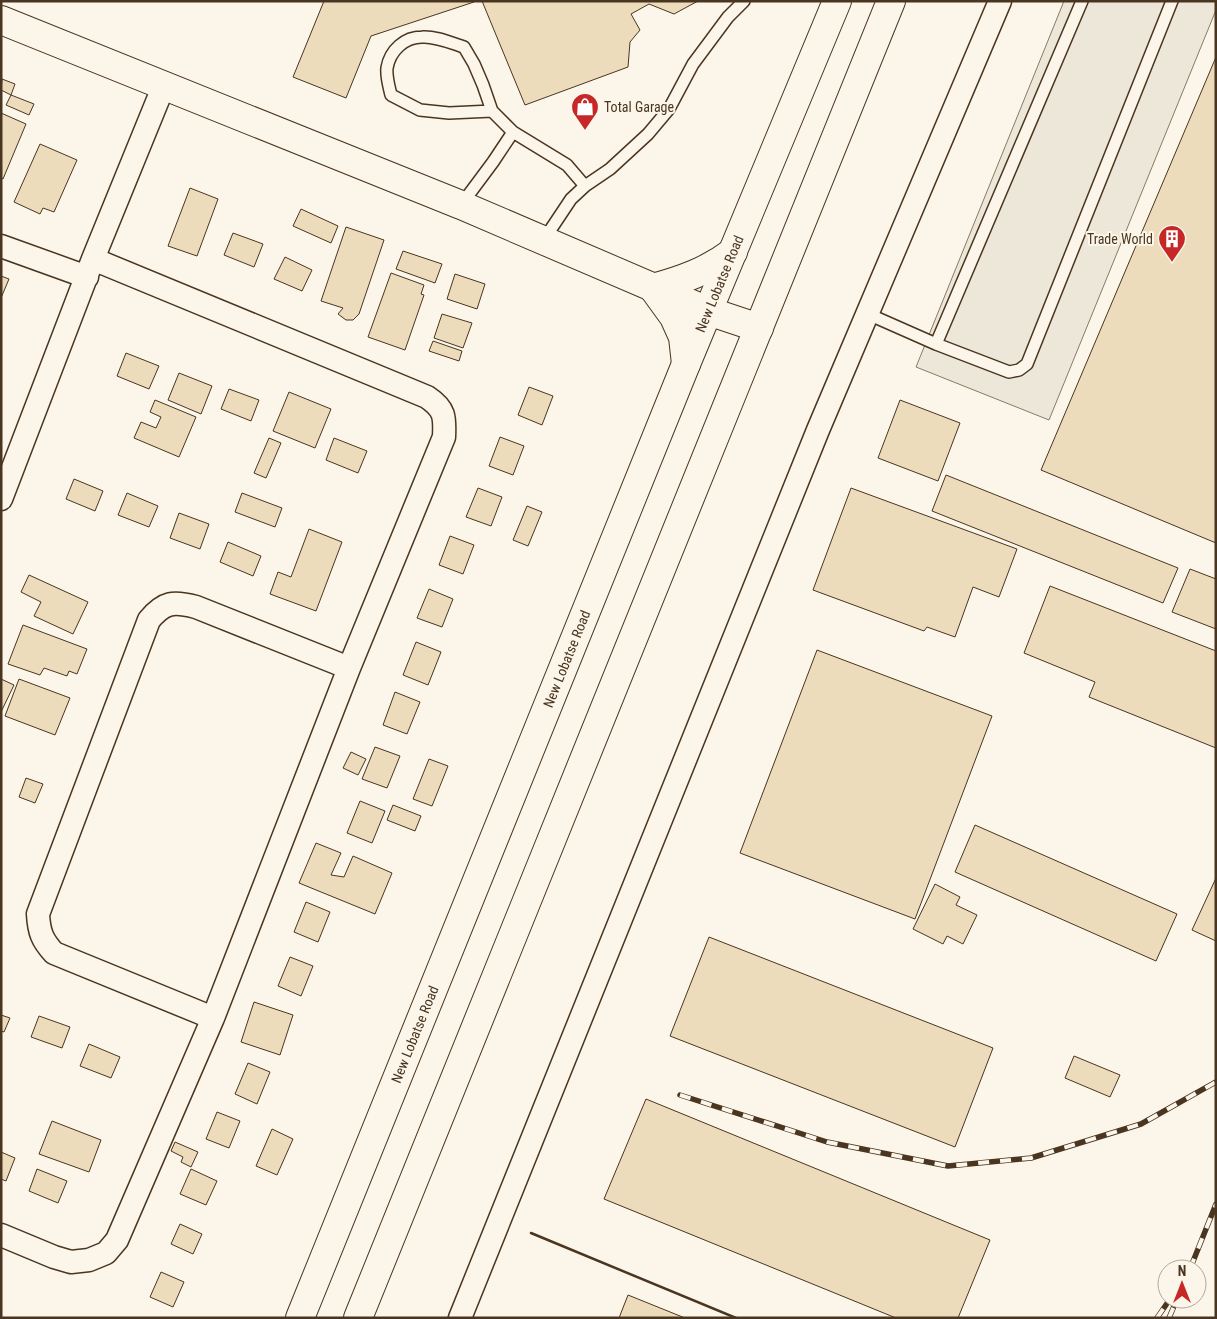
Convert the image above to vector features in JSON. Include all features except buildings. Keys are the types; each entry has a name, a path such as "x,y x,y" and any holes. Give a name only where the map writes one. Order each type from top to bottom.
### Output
{"main road":[{"name":"New Lobatse Road","path":"300,1318 686,364 837,1"},
{"path":"358,1318 891,1"},
{"path":"1,20 461,205 708,311 758,328"},
{"path":"653,288 683,280 719,263 733,252"},
{"path":"653,288 674,317 683,337 686,364"}],"street":[{"path":"460,1318 818,430 1000,1"},
{"path":"1,499 90,268 164,85"},
{"path":"1,246 90,268 427,398 437,404 443,413 445,425 444,437 349,668 213,1018 117,1240 106,1252 89,1260 71,1262 1,1235"},
{"path":"213,1018 54,953 45,943 39,930 38,914 149,620 157,610 169,604 183,604 196,607 349,668"}],"lane":[{"path":"543,241 570,199 610,169 648,134 668,109 692,64 728,17 744,1"},
{"path":"936,344 1082,1"},
{"path":"868,314 936,344 1009,372 1019,370 1027,364 1172,1"},
{"path":"492,111 449,113 420,110 391,95 388,67 394,51 405,40 422,36 464,47 474,64 492,111 513,132 567,166 585,186"},
{"path":"461,205 513,132"}],"shaded area":[{"path":"1064,1 1216,1 1216,10 1049,420 916,367"}],"railway":[{"path":"680,1095 827,1142 948,1166 1031,1158 1141,1124 1216,1082"},
{"path":"1194,1259 1216,1204"},
{"path":"1157,1318 1163,1309"},
{"path":"1169,1318 1173,1309"}],"wall":[{"path":"531,1233 736,1318"}],"place":[{"name":"Total Garage","path":"585,131"},
{"name":"Trade World","path":"1172,263"}]}
